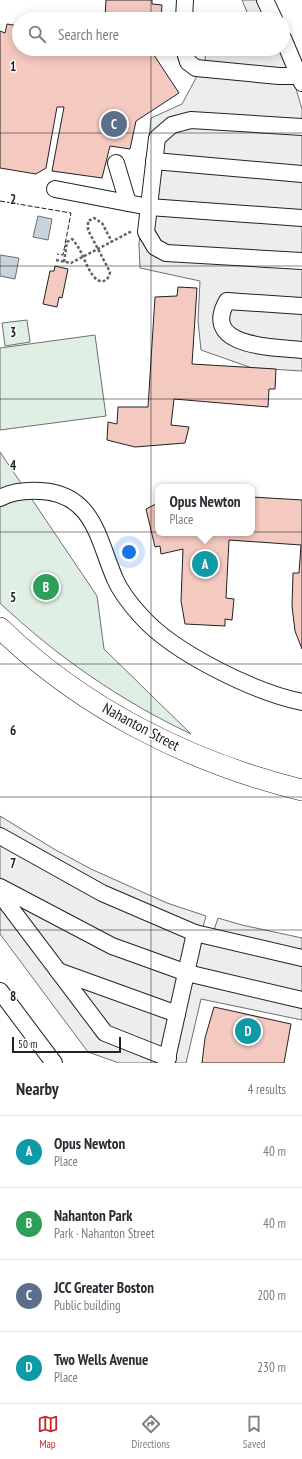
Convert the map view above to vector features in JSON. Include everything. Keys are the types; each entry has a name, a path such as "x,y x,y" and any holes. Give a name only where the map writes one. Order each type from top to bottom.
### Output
{"main road":[{"name":"Nahanton Street","path":"1,630 30,655 74,688 140,729 200,757 269,781 302,790"}],"street":[{"path":"184,12 185,0"},
{"path":"265,0 271,12"},
{"path":"290,55 300,79"},
{"path":"186,56 188,62 196,68 300,79"},
{"path":"302,127 191,120 172,125 157,138 146,232 155,247 166,253 302,261"},
{"path":"154,161 302,174"},
{"path":"116,163 128,203"},
{"path":"55,189 149,207 302,218"},
{"path":"302,306 227,301 222,310 223,327 230,338 248,344 302,350"},
{"path":"0,498 19,492 41,491 56,493 74,501 88,514 94,523 115,579 124,595 141,617 159,634 178,648 199,660 267,691 302,702"},
{"path":"0,836 102,893 195,933 302,958"},
{"path":"0,887 112,946 186,972 302,1000"},
{"path":"0,894 105,1034 167,1061 195,933"},
{"path":"58,971 177,1014"},
{"path":"0,991 50,1061"}],"path":[{"path":"64,262 65,247 70,240 75,242 95,278 105,281 110,272 87,227 88,221 91,219 97,219 102,223 112,242"},
{"path":"56,260 71,263 147,224"}],"green space":[{"path":"27,320 30,342 5,346 2,323"},
{"path":"95,335 106,416 0,430 0,348"},
{"path":"0,452 97,596 104,649 191,734 140,707 90,676 44,641 0,603"}],"shaded area":[{"path":"242,0 256,0 262,12 247,12"},
{"path":"205,56 282,56 294,82 302,109 302,371 252,368 201,350 198,321 200,281 140,268 139,244 151,118 182,104 205,61"},
{"path":"38,216 52,219 48,240 33,237"},
{"path":"0,255 19,258 15,279 0,276"},
{"path":"0,816 54,849 91,869 167,903 206,916 203,927 214,930 218,918 242,925 302,938 302,1020 201,999 186,1063 119,1063 88,1052 0,934"}],"building":[{"path":"106,0 152,0 152,4 162,5 162,12 105,12"},
{"path":"7,24 12,25 12,56 155,56 179,93 136,121 130,149 110,146 102,178 52,171 64,107 57,107 46,168 36,174 0,168 0,31 5,33"},
{"path":"55,266 68,269 62,298 59,297 57,307 43,304 50,271 54,271"},
{"path":"178,287 197,288 192,364 276,369 275,389 269,389 268,407 174,399 171,425 189,427 185,443 135,447 107,440 108,422 117,424 118,407 148,407 155,297 177,296"},
{"path":"255,497 302,500 302,649 295,631 292,606 293,573 299,573 301,545 229,540 226,598 234,599 232,620 225,619 225,626 185,624 181,601 183,549 161,554 160,546 155,547 146,509 155,504 155,536 255,536"},
{"path":"214,1007 291,1024 284,1063 202,1063 205,1038"}],"fence":[{"path":"0,201 71,213 63,255 57,254"}],"place":[{"name":"JCC Greater Boston","path":"114,124"},
{"name":"Opus Newton","path":"205,564"},
{"name":"Nahanton Park","path":"46,587"},
{"name":"Two Wells Avenue","path":"248,1031"}]}
